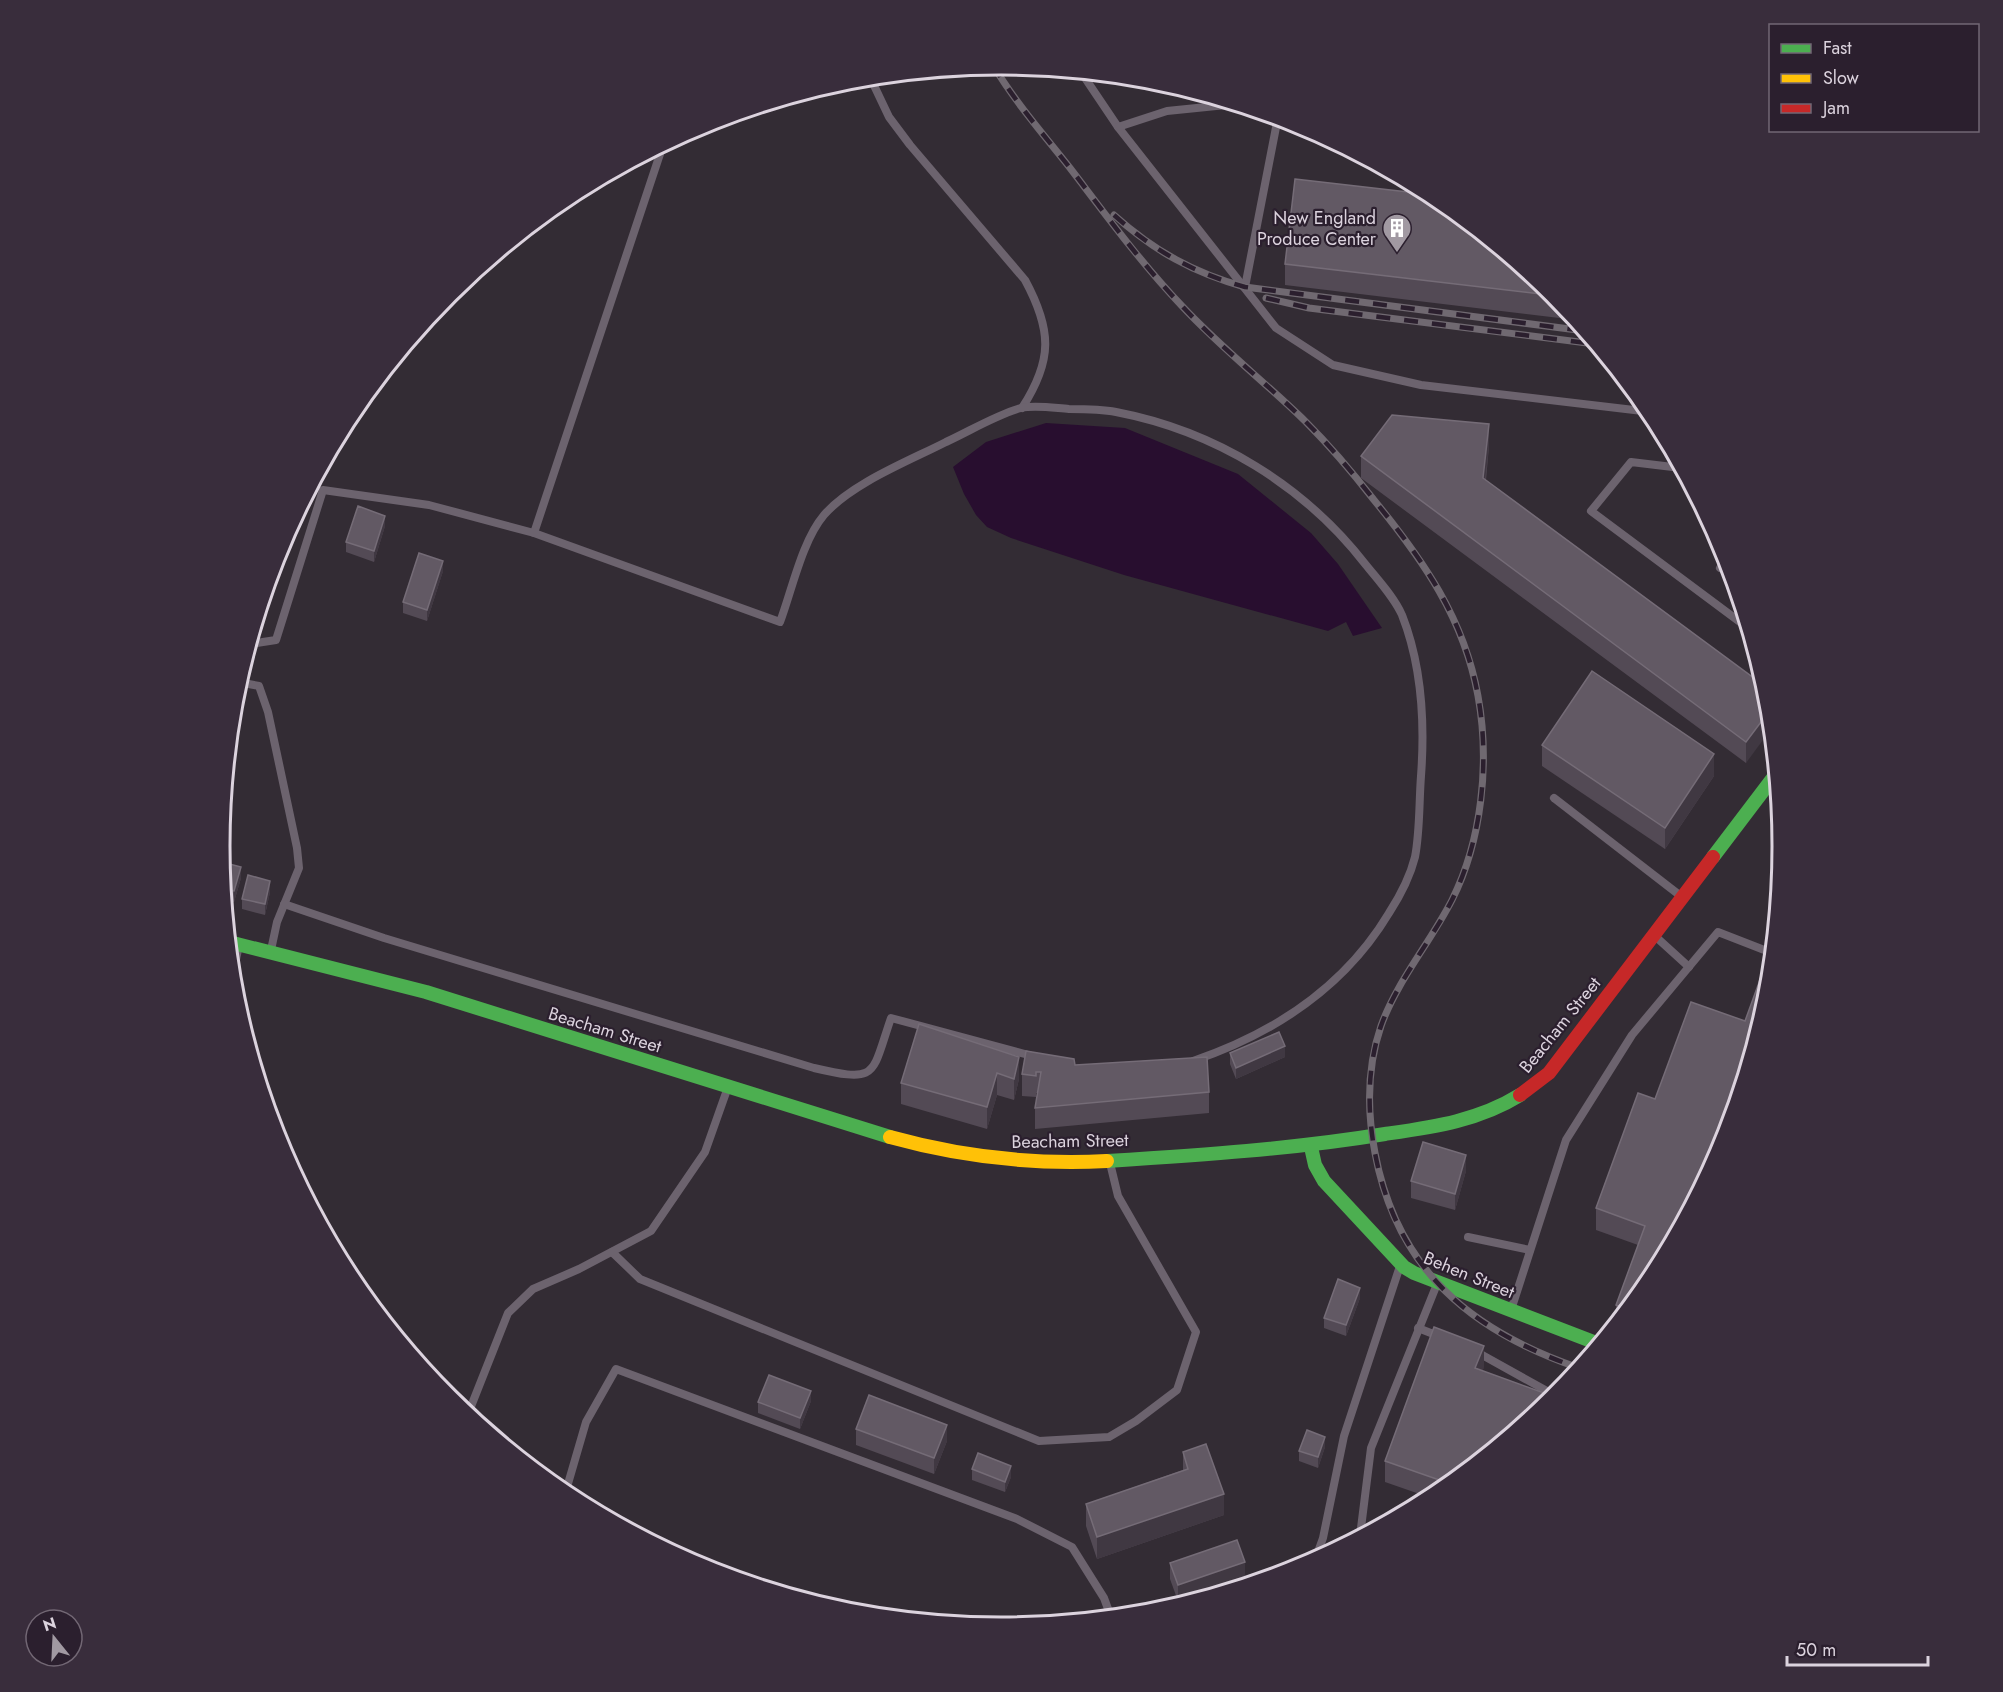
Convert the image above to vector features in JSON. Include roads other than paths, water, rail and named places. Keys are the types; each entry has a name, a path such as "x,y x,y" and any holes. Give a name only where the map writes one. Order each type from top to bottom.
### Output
{"main road":[{"name":"Beacham Street","path":"237,943 357,972 887,1135 972,1155 1028,1162 1253,1153 1311,1147 1471,1119 1519,1099 1549,1073 1770,785"},
{"name":"Behen Street","path":"1311,1147 1315,1165 1324,1181 1401,1263 1437,1284 1592,1341"}],"lane":[{"path":"1087,80 1118,127 1276,328 1333,365 1421,385 1637,410"},
{"path":"874,86 889,117 1025,280 1040,308 1045,328 1043,371 1022,408"},
{"path":"1118,127 1167,111 1217,106"},
{"path":"1245,286 1276,126"},
{"path":"534,533 660,155"},
{"path":"258,643 276,640 323,490 429,505 534,533 780,622 811,536 831,509 854,491 904,464 1022,408 1113,411 1153,421 1222,448 1284,483 1349,543 1401,612 1416,666 1423,744 1421,782 1415,858 1400,895 1364,949 1315,999 1261,1033 1218,1052 1183,1063"},
{"path":"1672,467 1631,462 1591,511 1739,621"},
{"path":"248,684 259,686 268,712 297,848 299,868 284,904 271,950"},
{"path":"1554,798 1682,897"},
{"path":"284,904 396,941 814,1068 845,1075 860,1077 873,1068 891,1018 1040,1058"},
{"path":"1511,1311 1566,1140 1632,1035 1718,932 1765,950"},
{"path":"1654,935 1689,967"},
{"path":"471,1406 508,1313 533,1290 651,1231 705,1152 728,1086"},
{"path":"612,1252 640,1280 1039,1441 1109,1437 1136,1421 1177,1390 1196,1332 1118,1196 1109,1160"},
{"path":"1468,1237 1530,1250"},
{"path":"1319,1548 1344,1436 1401,1263"},
{"path":"1361,1528 1371,1448 1437,1284"},
{"path":"1418,1328 1455,1342"},
{"path":"1464,1346 1547,1391"},
{"path":"568,1484 586,1422 616,1370 1017,1519 1072,1547 1104,1598 1108,1609"}],"railway":[{"path":"1000,75 1030,118 1167,290 1212,336 1305,421 1350,470 1409,545 1439,591 1452,616 1472,668 1482,721 1481,800 1477,826 1462,877 1443,916 1396,993 1376,1042 1370,1089 1375,1153 1386,1194 1401,1231 1421,1263 1445,1290 1473,1315 1505,1335 1540,1353 1571,1365"},
{"path":"1114,215 1144,239 1175,259 1209,275 1245,287 1573,329"},
{"path":"1266,298 1309,308 1585,343"}],"place":[{"name":"New England Produce Center","path":"1397,254"}]}
